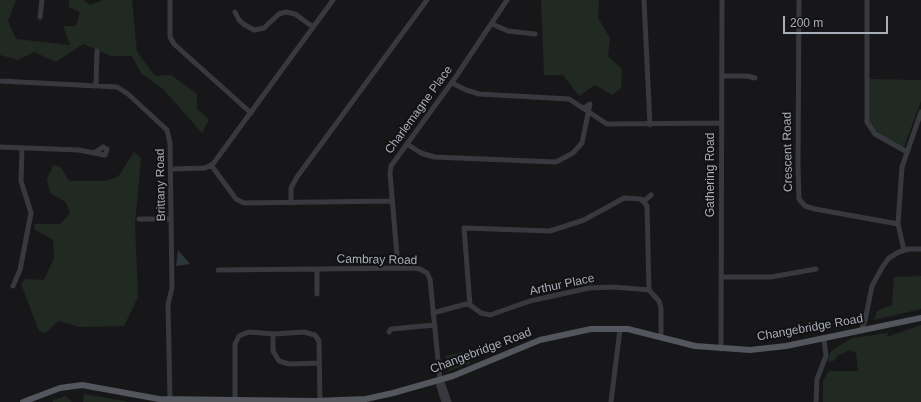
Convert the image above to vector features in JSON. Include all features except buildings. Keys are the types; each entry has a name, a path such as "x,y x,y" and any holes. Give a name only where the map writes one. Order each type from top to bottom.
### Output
{"main road":[{"name":"Changebridge Road","path":"23,402 60,388 82,385 147,397 170,399 279,401 332,401 366,399 394,393 464,372 540,340 591,329 620,329 695,346 722,349 762,349 921,318"}],"street":[{"path":"40,17 42,0"},
{"path":"170,0 170,36 174,44 251,113"},
{"path":"171,168 204,168 211,166 333,0"},
{"path":"291,203 291,192 294,181 427,0"},
{"name":"Charlemagne Place","path":"398,268 390,171 392,164 452,83 507,0"},
{"path":"644,0 650,124"},
{"name":"Gathering Road","path":"722,0 722,349"},
{"name":"Crescent Road","path":"799,0 799,199 806,206 815,209 898,224"},
{"path":"867,0 867,122 875,134 907,152"},
{"path":"236,12 239,20 254,30 264,28 279,14 286,12 295,14 314,27"},
{"path":"492,24 508,32 535,34"},
{"path":"96,85 97,51"},
{"path":"722,76 747,76 755,78"},
{"name":"Brittany Road","path":"0,81 118,87 164,126 170,139 171,168 172,288 168,304 170,399"},
{"path":"452,83 473,93 569,99 607,124 722,124"},
{"path":"406,144 421,153 434,157 556,162 568,156 580,146 586,110"},
{"path":"904,250 898,224 902,167 921,112"},
{"path":"0,147 79,150 94,153"},
{"path":"13,286 20,270 31,214 22,181 22,148"},
{"path":"211,166 236,199 241,202 291,203 392,201"},
{"path":"644,201 651,195"},
{"path":"433,313 461,305 470,305 464,228 550,231 584,220 624,198 641,199 648,208 649,290 659,301 661,308 661,338"},
{"path":"139,219 171,219"},
{"path":"861,330 865,321 872,286 879,272 889,258 904,250 921,250"},
{"name":"Cambray Road","path":"218,270 418,268 428,275 440,380"},
{"path":"721,277 777,276 816,268"},
{"path":"317,269 317,294"},
{"name":"Arthur Place","path":"470,305 481,313 490,315 530,301 589,288 614,287 649,290"},
{"path":"389,332 391,329 434,325"},
{"path":"611,402 620,329"},
{"path":"235,400 235,344 237,338 241,334 248,332 273,334 306,332 315,335 319,341 320,401"},
{"path":"273,334 273,351 279,361 289,364 319,363"},
{"path":"816,402 817,379 826,356 824,338"},
{"path":"440,380 444,402"},
{"path":"440,380 448,402"}],"shaded area":[{"path":"0,0 16,0 8,21 16,39 70,45 63,26 76,26 80,12 69,7 69,0 83,0 90,5 103,0 132,0 137,52 155,76 171,75 197,94 197,109 209,119 202,133 163,89 141,73 132,56 111,56 83,44 56,62 34,52 18,60 0,55"},
{"path":"541,0 599,0 598,18 610,38 608,56 622,69 621,88 612,95 595,85 579,96 563,75 544,75"},
{"path":"868,79 921,80 921,101 904,147 901,147 879,135 868,121"},
{"path":"134,152 141,158 135,225 138,297 124,326 80,327 59,321 45,333 39,331 21,284 25,279 44,280 54,258 53,240 34,229 35,224 60,224 70,213 66,202 50,193 47,179 53,165 61,167 69,181 104,181 118,177"},
{"path":"178,250 190,264 176,266"},
{"path":"921,276 921,309 874,320 877,311 892,305 894,277"},
{"path":"921,325 921,402 823,402 823,381 829,371 858,371 856,353 850,350 839,355 833,361 828,362 830,352 852,338 888,333 887,337"},
{"path":"463,352 471,363 448,371 445,356"},
{"path":"84,394 129,402 83,402"},
{"path":"66,396 72,402 53,402 53,400"}]}
